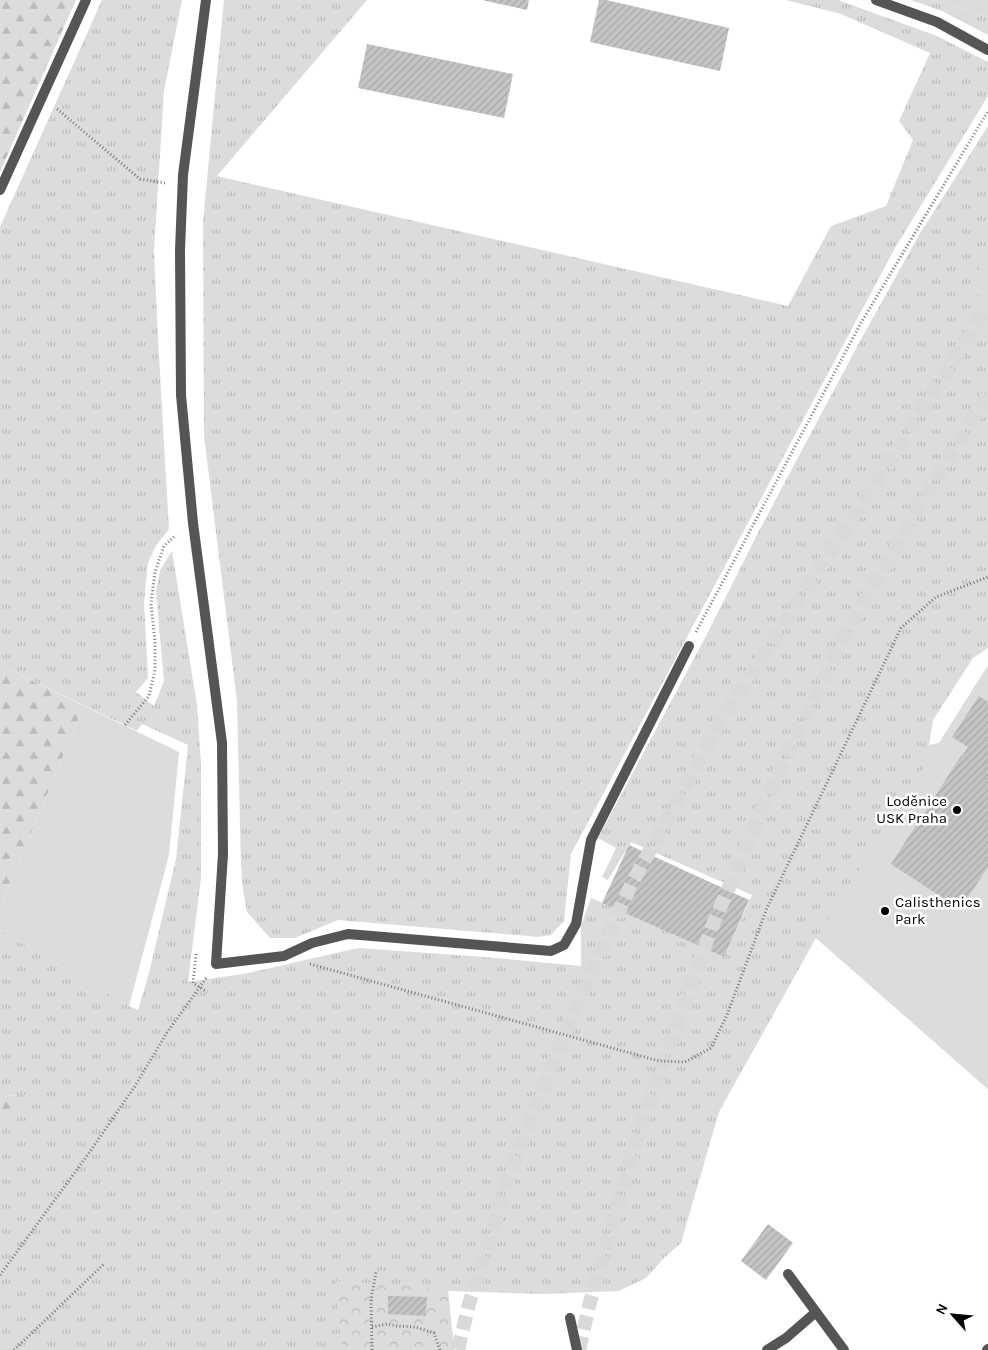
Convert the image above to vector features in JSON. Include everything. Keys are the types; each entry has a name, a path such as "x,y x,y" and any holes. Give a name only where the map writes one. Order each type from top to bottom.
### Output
{"street":[{"path":"0,190 86,0"},
{"path":"206,0 183,175 180,250 181,395 193,523 222,743 223,854 216,964 284,956 312,943 348,934 551,951 564,945 576,924 591,840 689,646"},
{"path":"876,0 937,22 988,50"},
{"path":"788,1274 844,1350"},
{"path":"767,1350 786,1338 816,1312"},
{"path":"570,1318 577,1350"}],"path":[{"path":"43,97 140,179 167,184"},
{"path":"689,646 861,323 988,111"},
{"path":"124,725 149,696 155,670 152,604 155,572 164,546 193,523"},
{"path":"284,956 659,1061 685,1062 711,1048 727,1015 767,908 901,628 936,597 988,578"},
{"path":"0,1275 89,1154 135,1086 166,1034 216,964"},
{"path":"14,1350 104,1264"},
{"path":"372,1350 371,1300 376,1272"},
{"path":"372,1327 387,1324 415,1326 434,1333 440,1350"}],"green space":[{"path":"0,0 76,0 0,172"},
{"path":"102,0 182,0 164,91 154,250 169,529 155,547 148,563 144,602 148,678 136,692 154,706 164,681 156,592 160,570 172,551 197,705 201,763 201,878 188,982 249,973 358,948 581,966 581,926 591,898 724,957 752,895 631,842 608,880 602,877 616,848 598,838 860,341 919,235 988,126 988,648 973,658 933,720 929,745 952,737 988,1089 816,938 719,1112 681,1243 646,1278 619,1291 543,1294 448,1291 454,1350 0,1350 0,1127 8,1127 28,1095 0,1096 0,930 138,1010 149,973 176,859 188,745 142,724 137,731 0,665 0,227"},
{"path":"224,0 367,0 217,176 788,306 831,226 886,206 913,140 899,121 930,53 841,14 786,0 838,0 937,36 988,62 988,96 895,248 571,854 564,921 551,935 537,937 338,920 295,938 270,938 247,912 241,866 237,701 204,436 203,222"},
{"path":"911,0 933,0 988,17 988,35 942,11"},
{"path":"933,0 988,0 988,17"},
{"path":"988,248 988,299 969,291"},
{"path":"0,665 84,706 0,908"},
{"path":"988,665 988,1089 816,938"},
{"path":"84,706 179,752 169,855 129,1006 0,930 0,908"},
{"path":"29,1095 8,1127 0,1127 0,1096"},
{"path":"336,1281 398,1285 448,1291 454,1350 342,1350"}],"building":[{"path":"482,0 529,0 527,10"},
{"path":"599,0 729,28 720,71 590,42"},
{"path":"367,44 513,74 504,118 358,88"},
{"name":"Loděnice USK Praha","path":"979,696 988,702 988,867 960,909 891,864 968,747 952,737"},
{"path":"629,845 749,900 724,957 602,903"},
{"path":"768,1224 793,1243 766,1280 741,1261"},
{"path":"388,1296 427,1297 426,1316 388,1314"}],"tunnel":[{"path":"458,1350 469,1304 515,1159 573,1014 631,885 721,720 988,306"},
{"path":"579,1350 590,1302 642,1123 711,929 778,773 842,641 936,478 988,395"}],"place":[{"name":"Loděnice USK Praha","path":"957,810"},
{"name":"Calisthenics Park","path":"885,911"}]}
